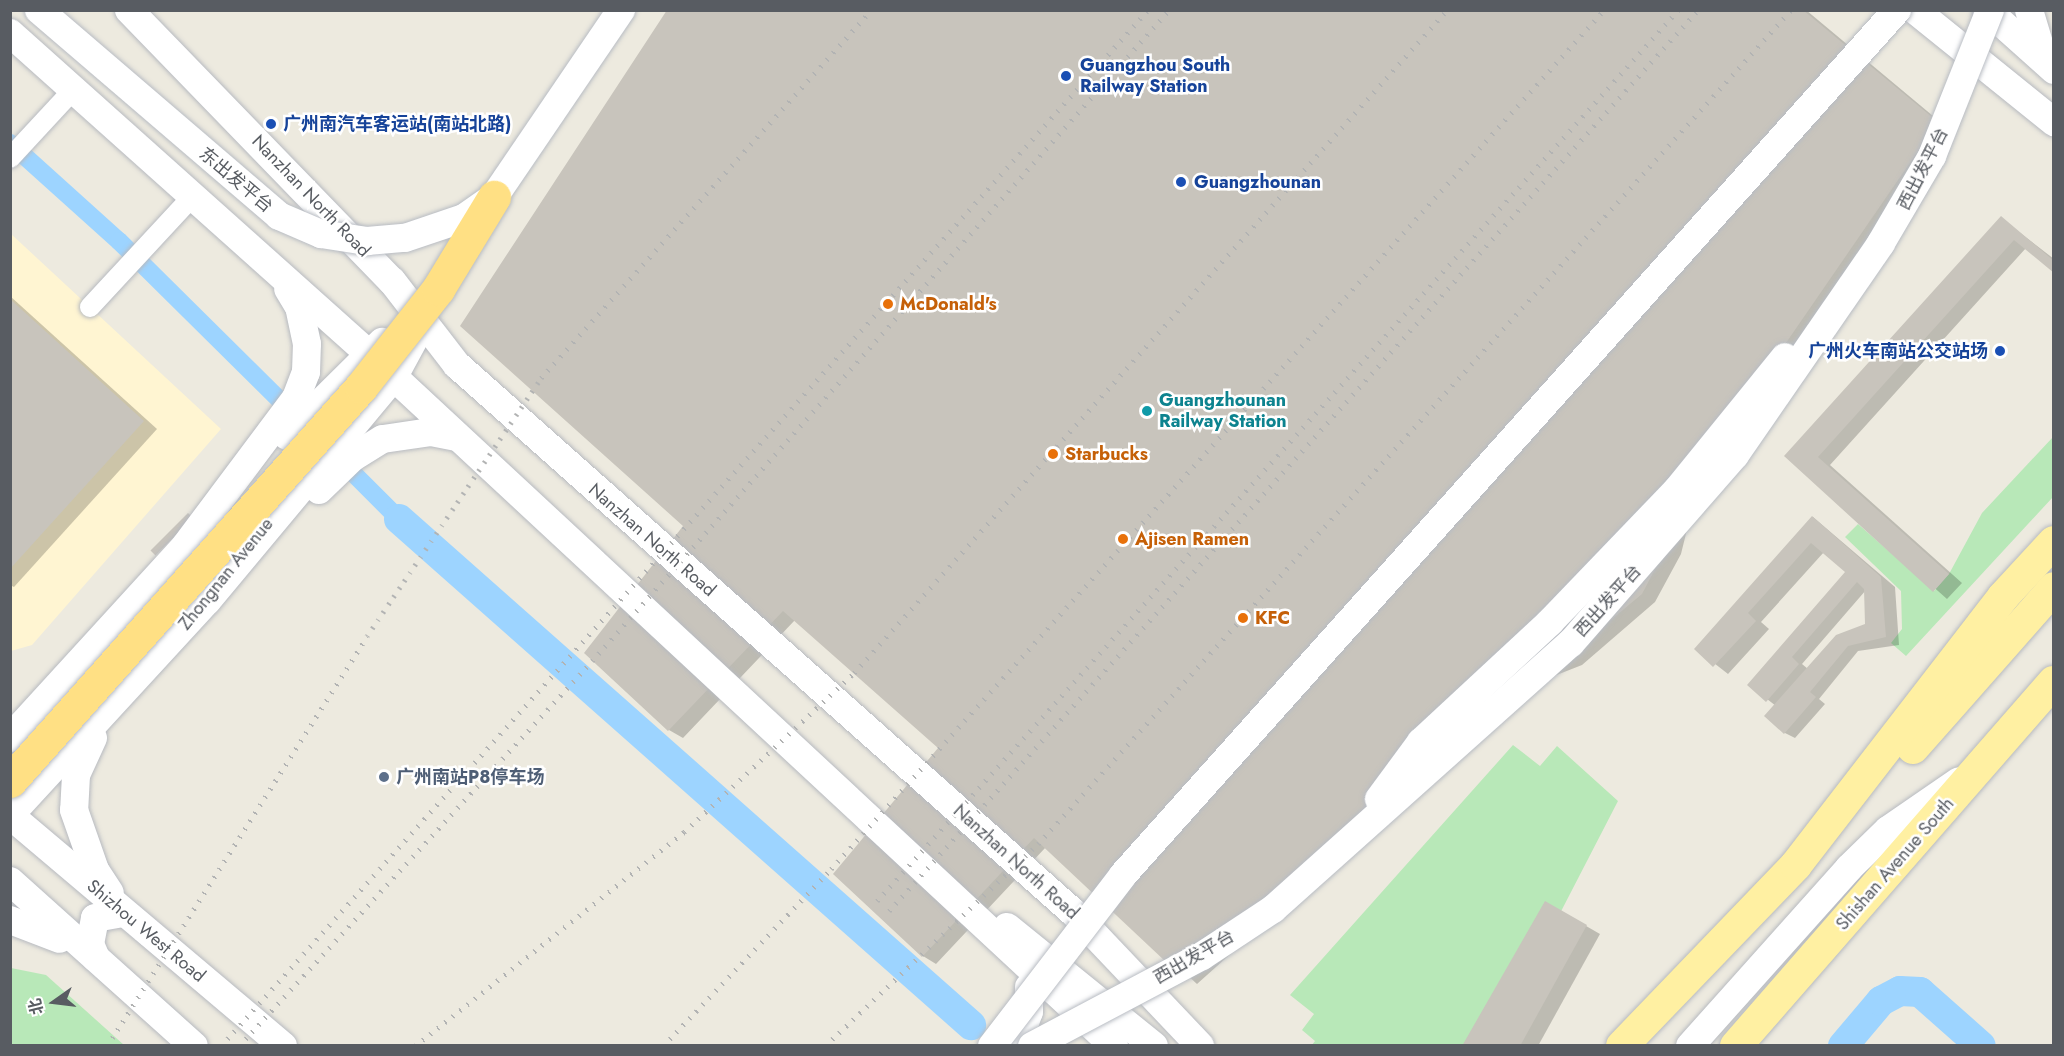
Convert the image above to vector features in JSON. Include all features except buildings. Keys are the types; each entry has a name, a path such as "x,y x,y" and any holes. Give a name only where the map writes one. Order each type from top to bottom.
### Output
{"highway":[{"path":"10,781 361,387 438,289 494,197"}],"main road":[{"path":"1622,1046 1796,866 2003,597 2054,542"},
{"path":"1796,866 1850,822 2054,588"},
{"name":"Shishan Avenue South","path":"1736,1046 2054,682"}],"street":[{"name":"东出发平台","path":"39,10 255,198 321,234 367,241 405,238 464,218 494,197 621,10"},
{"name":"Nanzhan North Road","path":"129,10 385,273 457,365 1074,913 1200,1046"},
{"path":"992,1046 1123,875 1897,10"},
{"path":"1915,10 2054,122"},
{"path":"1989,10 2049,66"},
{"name":"西出发平台","path":"1032,1046 1202,956 1274,909 1571,643 1729,464 1881,243 1932,156 1989,10"},
{"path":"2029,10 2049,66"},
{"path":"10,33 191,198 369,354 1114,1046"},
{"path":"10,158 73,90"},
{"path":"90,307 191,198"},
{"path":"15,730 249,477 272,442 296,398 306,372 305,325 275,270"},
{"path":"186,545 272,442 320,401 369,354 424,321"},
{"name":"Zhongnan Avenue","path":"10,815 114,706 207,602 280,508 309,488 351,428 393,378 424,321"},
{"path":"207,602 309,488 352,458 382,439 431,432 456,437"},
{"path":"249,477 280,508"},
{"path":"96,958 90,944 95,918 122,913 95,870 74,810 85,751 114,706"},
{"path":"1690,1046 1888,830 1983,765"},
{"name":"Shizhou West Road","path":"10,815 122,913 282,1044"},
{"path":"894,843 1070,973 1154,1046"},
{"path":"10,881 194,1046"},
{"path":"10,920 28,922 96,958"},
{"path":"999,940 1028,981 1029,1012 1017,1046"}],"shaded area":[{"path":"10,233 221,429 32,645 11,651"}],"green space":[{"path":"2053,437 2053,497 1906,656 1891,643 1902,629 1901,591 1845,537 1858,524 1934,591 1949,574 1982,513"},
{"path":"1513,745 1540,766 1557,746 1618,801 1492,1045 1312,1045 1315,1041 1302,1030 1314,1014 1290,995"},
{"path":"11,968 46,975 124,1045 11,1045"}],"waterway":[{"path":"10,143 119,241 294,414"},
{"path":"339,459 399,519"},
{"path":"399,519 971,1025"},
{"path":"1843,1046 1881,1001 1900,991 1920,992 1981,1046"}],"railway":[{"path":"107,1046 367,636 541,378 871,10"},
{"path":"221,1046 1148,10"},
{"path":"239,1046 592,661 1169,10"},
{"path":"415,1046 684,832 854,673 1447,10"},
{"path":"663,1046 831,869 1604,10"},
{"path":"877,901 1678,10"},
{"path":"889,911 1698,10"},
{"path":"825,1046 1038,844 1791,10"}],"place":[{"name":"Guangzhou South Railway Station","path":"1066,76"},
{"name":"广州南汽车客运站(南站北路)","path":"271,124"},
{"name":"Guangzhounan","path":"1181,182"},
{"name":"McDonald's","path":"888,304"},
{"name":"广州火车南站公交站场","path":"2000,351"},
{"name":"Guangzhounan Railway Station","path":"1147,411"},
{"name":"Starbucks","path":"1053,454"},
{"name":"Ajisen Ramen","path":"1123,539"},
{"name":"KFC","path":"1243,618"},
{"name":"广州南站P8停车场","path":"384,777"}]}
